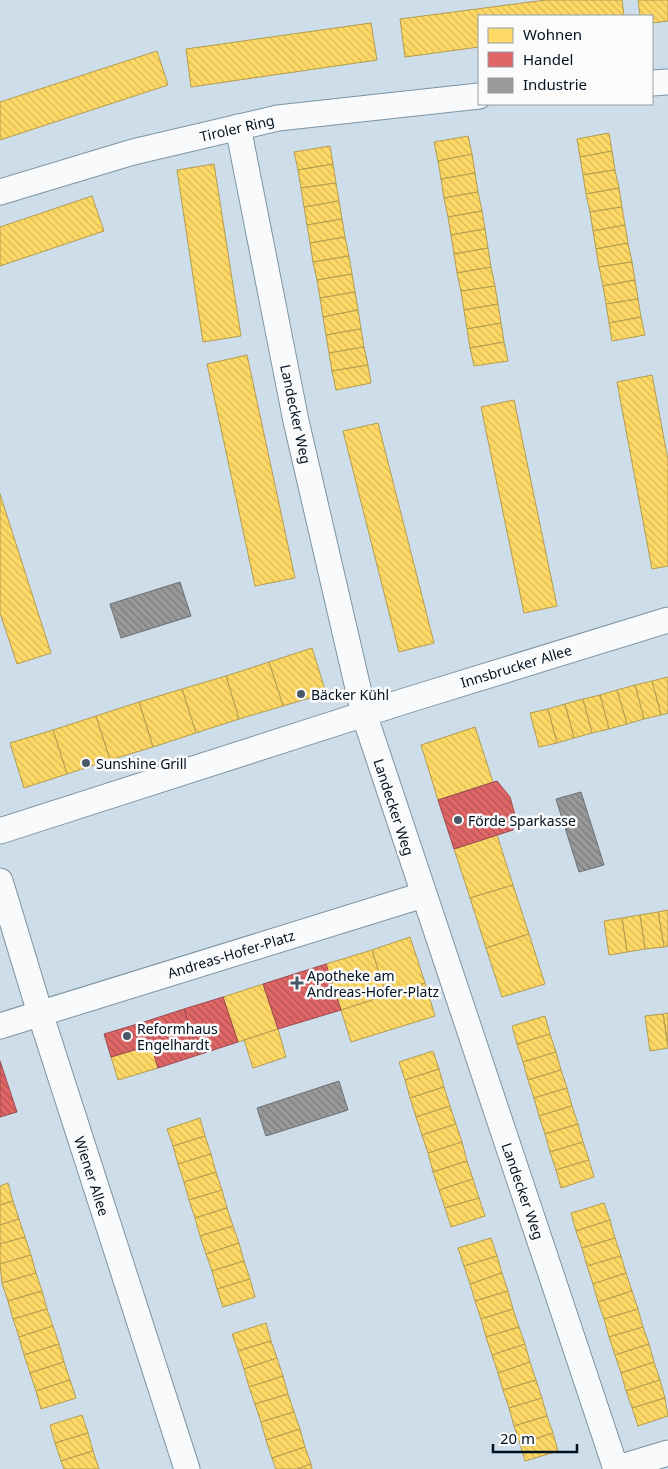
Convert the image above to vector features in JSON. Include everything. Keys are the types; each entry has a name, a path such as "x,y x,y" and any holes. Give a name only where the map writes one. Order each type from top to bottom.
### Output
{"street":[{"path":"653,83 668,82"},
{"name":"Tiroler Ring","path":"0,192 133,152 278,118 478,96"},
{"name":"Landecker Weg","path":"238,127 296,421 364,714 615,1469"},
{"name":"Innsbrucker Allee","path":"364,714 668,620"},
{"path":"0,832 364,714"},
{"name":"Wiener Allee","path":"0,882 40,1013 187,1469"},
{"name":"Andreas-Hofer-Platz","path":"0,1026 423,895"},
{"path":"615,1469 668,1453"}],"building: Wohnen":[{"path":"546,0 622,0 624,15 478,15 478,47 405,57 400,19"},
{"path":"638,0 668,0 668,21 653,23 653,15 640,15"},
{"path":"371,23 377,60 191,87 186,49"},
{"path":"157,51 168,85 0,140 0,102"},
{"path":"609,133 612,151 580,157 577,139"},
{"path":"468,136 472,154 438,161 434,142"},
{"path":"330,146 333,164 298,170 294,152"},
{"path":"612,151 615,170 583,175 580,157"},
{"path":"472,154 475,173 441,179 438,161"},
{"path":"214,164 241,336 203,342 177,170"},
{"path":"333,164 336,183 301,188 298,170"},
{"path":"615,170 619,188 586,194 583,175"},
{"path":"475,173 478,192 444,198 441,179"},
{"path":"336,183 339,201 304,207 301,188"},
{"path":"619,188 622,207 590,212 586,194"},
{"path":"478,192 482,211 448,217 444,198"},
{"path":"92,196 104,231 0,266 0,227"},
{"path":"339,201 342,219 307,225 304,207"},
{"path":"622,207 625,225 593,231 590,212"},
{"path":"482,211 485,229 451,235 448,217"},
{"path":"342,219 345,237 310,243 307,225"},
{"path":"625,225 628,243 596,249 593,231"},
{"path":"485,229 488,248 454,254 451,235"},
{"path":"345,237 349,256 313,262 310,243"},
{"path":"628,243 632,262 599,267 596,249"},
{"path":"488,248 491,267 457,273 454,254"},
{"path":"349,256 352,274 317,280 313,262"},
{"path":"632,262 635,280 603,286 599,267"},
{"path":"491,267 495,286 461,291 457,273"},
{"path":"352,274 355,292 320,298 317,280"},
{"path":"635,280 638,299 606,304 603,286"},
{"path":"495,286 498,304 464,310 461,291"},
{"path":"355,292 358,310 323,317 320,298"},
{"path":"638,299 641,317 609,323 606,304"},
{"path":"498,304 501,323 467,329 464,310"},
{"path":"358,310 361,329 326,335 323,317"},
{"path":"641,317 645,335 612,341 609,323"},
{"path":"501,323 504,342 470,348 467,329"},
{"path":"361,329 364,347 329,353 326,335"},
{"path":"504,342 508,361 474,366 470,348"},
{"path":"364,347 368,365 332,371 329,353"},
{"path":"247,355 295,578 255,586 207,364"},
{"path":"368,365 371,383 336,390 332,371"},
{"path":"652,375 668,460 668,566 652,569 617,382"},
{"path":"514,400 557,606 524,613 481,407"},
{"path":"378,423 434,643 399,652 343,431"},
{"path":"0,494 51,653 17,664 0,613"},
{"path":"312,648 326,693 283,706 269,662"},
{"path":"269,662 283,706 239,719 226,676"},
{"path":"226,676 239,719 196,733 182,689"},
{"path":"668,677 668,713 661,715 652,681"},
{"path":"652,681 661,715 644,719 635,685"},
{"path":"635,685 644,719 627,724 617,690"},
{"path":"182,689 196,733 153,747 139,702"},
{"path":"617,690 627,724 609,729 600,695"},
{"path":"600,695 609,729 592,733 583,699"},
{"path":"583,699 592,733 574,738 565,704"},
{"path":"139,702 153,747 110,760 96,716"},
{"path":"565,704 574,738 557,743 548,709"},
{"path":"548,709 557,743 539,747 530,713"},
{"path":"96,716 110,760 67,774 53,730"},
{"path":"475,727 493,782 438,800 421,745"},
{"path":"53,730 67,774 24,788 10,743"},
{"path":"497,835 513,885 470,898 454,849"},
{"path":"513,885 529,934 486,948 470,898"},
{"path":"668,910 668,946 664,947 658,912"},
{"path":"658,912 664,947 645,949 640,915"},
{"path":"640,915 645,949 627,952 622,918"},
{"path":"622,918 627,952 609,955 604,921"},
{"path":"529,934 545,984 502,997 486,948"},
{"path":"410,937 425,983 386,996 372,950"},
{"path":"372,950 386,996 341,1010 326,964"},
{"path":"425,983 435,1016 351,1042 341,1010"},
{"path":"263,984 278,1029 238,1042 223,997"},
{"path":"668,1013 668,1044 663,1014"},
{"path":"663,1014 668,1048 650,1051 645,1016"},
{"path":"545,1016 550,1034 517,1044 512,1026"},
{"path":"278,1029 286,1057 253,1068 244,1040"},
{"path":"550,1034 556,1052 523,1062 517,1044"},
{"path":"151,1045 158,1068 118,1080 111,1057"},
{"path":"433,1051 439,1069 405,1080 399,1062"},
{"path":"556,1052 561,1070 528,1080 523,1062"},
{"path":"439,1069 444,1087 410,1098 405,1080"},
{"path":"561,1070 567,1088 534,1098 528,1080"},
{"path":"444,1087 450,1106 416,1117 410,1098"},
{"path":"567,1088 572,1106 539,1116 534,1098"},
{"path":"450,1106 456,1124 422,1135 416,1117"},
{"path":"572,1106 578,1124 545,1134 539,1116"},
{"path":"200,1118 205,1136 173,1146 167,1129"},
{"path":"456,1124 462,1142 428,1153 422,1135"},
{"path":"578,1124 583,1142 550,1152 545,1134"},
{"path":"205,1136 211,1154 178,1164 173,1146"},
{"path":"462,1142 467,1161 433,1172 428,1153"},
{"path":"583,1142 589,1160 556,1170 550,1152"},
{"path":"211,1154 216,1172 184,1182 178,1164"},
{"path":"589,1160 594,1177 561,1188 556,1170"},
{"path":"467,1161 473,1179 439,1190 433,1172"},
{"path":"216,1172 222,1190 189,1200 184,1182"},
{"path":"473,1179 479,1198 445,1208 439,1190"},
{"path":"8,1183 13,1201 0,1205 0,1186"},
{"path":"222,1190 227,1208 195,1218 189,1200"},
{"path":"479,1198 485,1216 451,1227 445,1208"},
{"path":"13,1201 19,1219 0,1225 0,1205"},
{"path":"604,1203 610,1220 576,1231 571,1213"},
{"path":"227,1208 233,1226 200,1236 195,1218"},
{"path":"19,1219 25,1237 0,1244 0,1225"},
{"path":"610,1220 615,1238 582,1248 576,1231"},
{"path":"233,1226 239,1243 206,1254 200,1236"},
{"path":"25,1237 31,1255 0,1264 0,1244"},
{"path":"491,1238 497,1256 464,1266 458,1248"},
{"path":"615,1238 621,1256 587,1266 582,1248"},
{"path":"239,1243 244,1261 212,1271 206,1254"},
{"path":"31,1255 36,1273 2,1283 0,1264"},
{"path":"497,1256 502,1273 470,1284 464,1266"},
{"path":"621,1256 626,1273 593,1284 587,1266"},
{"path":"244,1261 250,1279 217,1289 212,1271"},
{"path":"36,1273 42,1291 8,1301 2,1283"},
{"path":"502,1273 508,1291 475,1301 470,1284"},
{"path":"626,1273 632,1291 598,1302 593,1284"},
{"path":"250,1279 255,1297 223,1307 217,1289"},
{"path":"42,1291 47,1309 13,1319 8,1301"},
{"path":"508,1291 513,1309 481,1319 475,1301"},
{"path":"632,1291 638,1309 604,1319 598,1302"},
{"path":"47,1309 53,1326 19,1337 13,1319"},
{"path":"513,1309 519,1327 486,1337 481,1319"},
{"path":"638,1309 643,1327 609,1337 604,1319"},
{"path":"266,1323 271,1341 238,1351 232,1334"},
{"path":"53,1326 59,1344 24,1355 19,1337"},
{"path":"519,1327 525,1344 492,1355 486,1337"},
{"path":"643,1327 649,1344 615,1355 609,1337"},
{"path":"271,1341 277,1358 244,1369 238,1351"},
{"path":"59,1344 64,1362 30,1373 24,1355"},
{"path":"525,1344 530,1362 498,1373 492,1355"},
{"path":"649,1344 654,1362 621,1373 615,1355"},
{"path":"277,1358 283,1376 249,1387 244,1369"},
{"path":"64,1362 70,1380 36,1391 30,1373"},
{"path":"530,1362 536,1380 503,1390 498,1373"},
{"path":"654,1362 660,1380 626,1391 621,1373"},
{"path":"283,1376 288,1394 255,1404 249,1387"},
{"path":"70,1380 76,1398 41,1409 36,1391"},
{"path":"536,1380 542,1398 509,1408 503,1390"},
{"path":"660,1380 665,1398 632,1408 626,1391"},
{"path":"288,1394 294,1412 261,1422 255,1404"},
{"path":"542,1398 547,1416 514,1426 509,1408"},
{"path":"665,1398 668,1416 638,1426 632,1408"},
{"path":"294,1412 300,1429 266,1440 261,1422"},
{"path":"82,1415 88,1433 55,1443 50,1425"},
{"path":"547,1416 553,1433 520,1444 514,1426"},
{"path":"300,1429 305,1447 272,1458 266,1440"},
{"path":"88,1433 93,1451 61,1461 55,1443"},
{"path":"553,1433 558,1451 525,1461 520,1444"},
{"path":"305,1447 311,1464 297,1469 276,1469 272,1458"},
{"path":"93,1451 99,1469 64,1469 61,1461"},
{"path":"311,1464 312,1469 297,1469"}],"building: Handel":[{"path":"497,781 510,797 515,815 513,830 454,849 438,800"},
{"path":"326,964 341,1010 278,1029 263,984"},
{"path":"223,997 238,1042 198,1055 184,1009"},
{"path":"184,1009 198,1055 158,1068 144,1022"},
{"path":"144,1022 151,1045 111,1057 104,1034"},
{"path":"0,1061 17,1112 0,1117"}],"building: Industrie":[{"path":"180,582 191,616 121,638 110,604"},
{"path":"581,792 604,865 579,872 556,799"},
{"path":"339,1081 348,1110 266,1136 257,1108"}],"place":[{"name":"Bäcker Kühl","path":"301,694"},
{"name":"Sunshine Grill","path":"86,763"},
{"name":"Förde Sparkasse","path":"458,820"},
{"name":"Apotheke am Andreas-Hofer-Platz","path":"297,983"},
{"name":"Reformhaus Engelhardt","path":"127,1036"}]}
